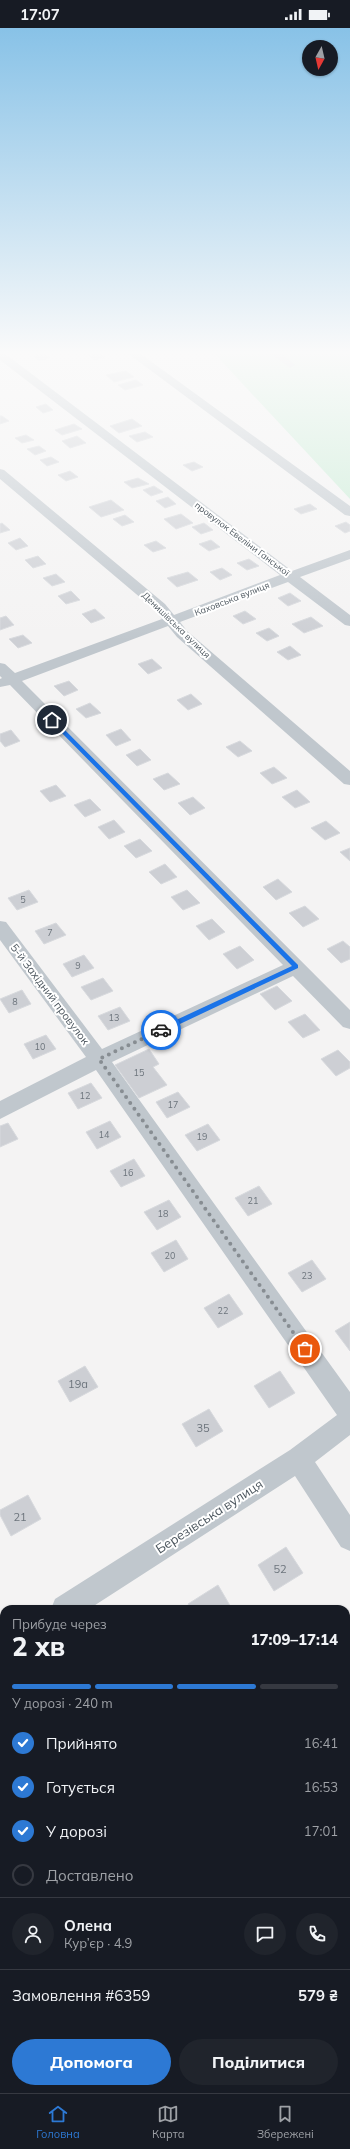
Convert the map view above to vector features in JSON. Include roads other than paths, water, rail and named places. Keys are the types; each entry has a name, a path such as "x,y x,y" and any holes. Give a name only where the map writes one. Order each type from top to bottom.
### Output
{"street":[{"name":"провулок Евеліни Ганської","path":"123,448 350,622"},
{"path":"263,448 350,512"},
{"name":"Денишівська вулиця","path":"0,473 160,607 182,634 350,780"},
{"name":"Каховська вулиця","path":"6,682 350,554"},
{"path":"0,666 6,682 296,966 350,1022"},
{"name":"5-й Західний провулок","path":"0,927 99,1059 350,1412"},
{"path":"0,1111 99,1059 296,966"},
{"name":"Березівська вулиця","path":"71,1605 299,1459 350,1420"},
{"path":"299,1459 350,1538"}]}
